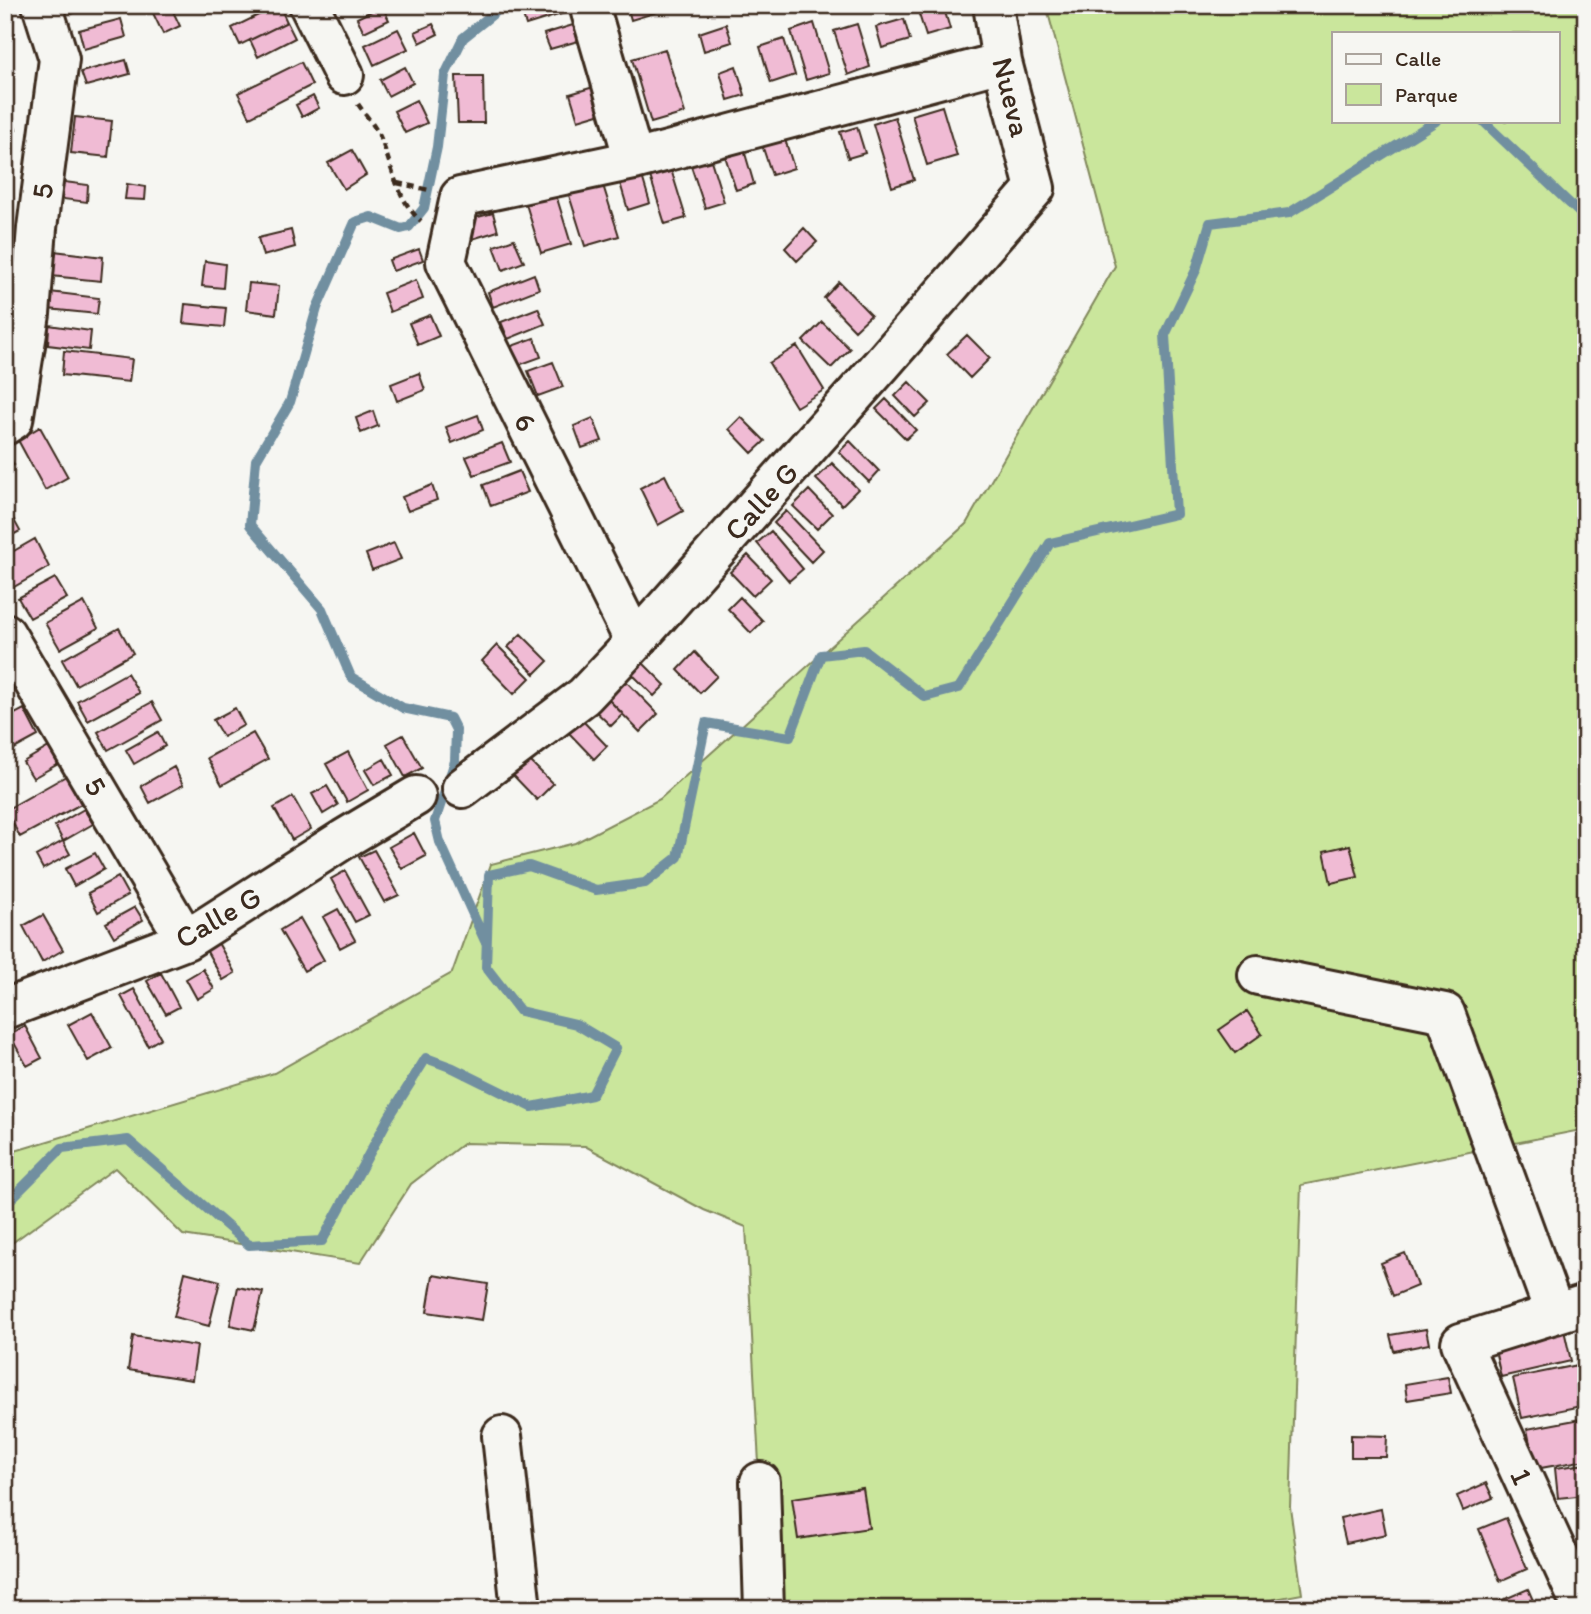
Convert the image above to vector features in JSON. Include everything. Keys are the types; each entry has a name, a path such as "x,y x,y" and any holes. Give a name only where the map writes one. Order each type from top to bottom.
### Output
{"street":[{"name":"5","path":"9,423 30,314 37,228 59,59 42,5"},
{"path":"309,5 344,75"},
{"path":"589,5 634,160 1002,62"},
{"name":"Nueva","path":"993,5 1002,62 1035,188"},
{"name":"6","path":"634,160 460,197 446,262 635,642"},
{"name":"Calle G","path":"462,788 584,696 891,354 1035,188"},
{"name":"5","path":"5,633 187,940"},
{"name":"Calle G","path":"5,1009 187,940 416,796"},
{"path":"1258,975 1445,1013 1570,1309"},
{"name":"1","path":"1570,1309 1461,1343 1580,1592"},
{"path":"502,1436 521,1609"},
{"path":"760,1482 764,1609"}],"path":[{"path":"344,75 356,101 382,140 388,164 409,210 424,224"},
{"path":"396,182 421,187"}],"green space":[{"path":"1046,5 1586,5 1586,1129 1301,1185 1290,1507 1302,1594 1223,1609 764,1609 746,1227 704,1210 585,1146 464,1143 411,1184 360,1263 183,1235 115,1168 5,1248 5,1154 274,1073 452,973 491,864 575,843 660,799 966,524 1115,266"}],"building":[{"path":"67,5 90,5 72,14"},
{"path":"170,5 180,26 163,34 152,11"},
{"path":"203,5 223,5 207,13"},
{"path":"279,5 287,22 240,45 232,28"},
{"path":"548,5 569,5 571,11 526,25 522,13"},
{"path":"627,5 655,5 657,12 631,20"},
{"path":"916,5 943,5 950,29 926,36"},
{"path":"382,6 389,20 364,32 357,18"},
{"path":"121,19 126,37 84,49 79,30"},
{"path":"904,19 910,40 882,48 876,27"},
{"path":"287,22 295,38 258,57 250,40"},
{"path":"814,23 829,73 806,80 791,31"},
{"path":"433,24 438,34 420,43 415,32"},
{"path":"726,24 732,42 704,51 699,33"},
{"path":"857,24 870,67 848,75 834,31"},
{"path":"573,25 578,41 550,49 544,34"},
{"path":"398,29 408,49 374,65 365,45"},
{"path":"784,39 795,75 771,83 760,47"},
{"path":"665,49 685,113 651,123 632,59"},
{"path":"126,60 130,74 86,86 81,72"},
{"path":"301,62 312,85 250,117 238,93"},
{"path":"736,66 745,95 728,100 720,72"},
{"path":"405,67 413,83 388,96 380,80"},
{"path":"456,76 483,76 484,123 458,123"},
{"path":"597,86 605,112 578,120 570,94"},
{"path":"313,96 319,108 302,117 296,105"},
{"path":"416,100 427,123 405,133 394,111"},
{"path":"9,105 16,130 5,133 5,106"},
{"path":"942,106 957,156 927,165 912,115"},
{"path":"75,117 112,121 108,157 71,153"},
{"path":"895,117 914,180 892,187 873,124"},
{"path":"857,127 865,153 848,158 840,132"},
{"path":"784,136 794,168 772,175 761,142"},
{"path":"352,150 366,175 344,189 328,163"},
{"path":"744,150 754,184 736,190 725,156"},
{"path":"710,157 724,202 705,208 690,163"},
{"path":"670,166 686,218 665,224 649,173"},
{"path":"642,176 650,203 628,210 620,183"},
{"path":"57,181 88,185 87,202 55,198"},
{"path":"602,182 619,236 585,246 568,192"},
{"path":"127,184 146,187 145,200 125,199"},
{"path":"556,195 571,244 541,253 526,204"},
{"path":"493,213 498,231 469,240 463,221"},
{"path":"804,228 817,242 797,261 785,248"},
{"path":"291,230 295,247 263,256 258,238"},
{"path":"514,239 524,262 503,270 494,246"},
{"path":"419,249 423,260 393,271 389,260"},
{"path":"54,251 103,257 101,281 51,276"},
{"path":"205,261 225,264 223,288 202,286"},
{"path":"534,274 539,289 493,307 488,292"},
{"path":"416,280 423,299 390,312 383,293"},
{"path":"839,282 871,315 855,330 824,298"},
{"path":"249,283 279,286 276,314 246,310"},
{"path":"50,292 99,298 97,314 48,309"},
{"path":"185,304 226,308 224,327 183,323"},
{"path":"538,308 545,324 508,339 501,322"},
{"path":"430,315 439,336 418,345 409,323"},
{"path":"822,322 850,349 831,368 803,341"},
{"path":"49,325 91,331 89,350 48,345"},
{"path":"967,335 990,358 970,378 947,354"},
{"path":"534,338 541,357 516,366 509,347"},
{"path":"797,346 824,390 796,407 769,363"},
{"path":"64,351 132,359 129,382 62,375"},
{"path":"553,362 563,387 538,396 528,371"},
{"path":"419,373 425,390 397,401 391,384"},
{"path":"909,382 930,403 915,417 895,396"},
{"path":"886,399 916,430 906,439 876,409"},
{"path":"373,411 378,426 361,433 356,418"},
{"path":"478,415 483,430 452,443 446,427"},
{"path":"741,417 765,441 752,453 729,429"},
{"path":"593,418 602,441 582,448 574,426"},
{"path":"40,427 68,477 45,490 18,440"},
{"path":"850,441 879,471 869,482 839,452"},
{"path":"502,443 510,462 474,475 466,457"},
{"path":"5,450 14,465 5,470"},
{"path":"832,463 858,489 842,505 816,479"},
{"path":"519,471 528,492 491,506 483,485"},
{"path":"665,475 683,511 658,525 640,488"},
{"path":"432,485 437,500 408,511 402,497"},
{"path":"809,490 832,514 817,529 793,506"},
{"path":"5,504 20,531 5,539"},
{"path":"786,511 823,550 811,562 774,523"},
{"path":"771,531 803,569 789,581 757,543"},
{"path":"35,539 49,567 5,592 5,556"},
{"path":"394,543 401,559 372,570 366,554"},
{"path":"748,555 771,579 753,596 730,572"},
{"path":"55,578 67,598 30,618 18,598"},
{"path":"740,597 763,621 751,633 728,609"},
{"path":"84,602 98,628 60,649 45,623"},
{"path":"119,628 133,653 76,685 62,660"},
{"path":"521,634 548,661 535,674 508,647"},
{"path":"497,645 530,678 514,694 482,661"},
{"path":"695,652 717,676 700,693 678,670"},
{"path":"639,659 665,685 654,696 628,670"},
{"path":"127,673 139,693 88,721 77,701"},
{"path":"621,676 658,714 640,732 603,694"},
{"path":"603,694 623,714 611,726 590,706"},
{"path":"152,702 162,720 108,750 98,732"},
{"path":"235,708 244,725 223,737 213,720"},
{"path":"24,709 38,736 5,754 5,719"},
{"path":"582,720 607,746 594,759 569,733"},
{"path":"158,732 165,746 134,764 126,750"},
{"path":"253,733 268,759 222,785 207,758"},
{"path":"403,735 422,768 405,777 387,744"},
{"path":"49,747 58,764 33,778 23,762"},
{"path":"348,752 368,790 347,802 326,764"},
{"path":"526,757 553,784 537,800 510,772"},
{"path":"384,759 393,775 374,785 365,770"},
{"path":"174,767 183,785 150,803 141,786"},
{"path":"66,776 81,804 20,837 6,810"},
{"path":"327,786 338,805 323,814 312,794"},
{"path":"293,797 311,829 292,840 274,808"},
{"path":"84,809 93,824 63,841 55,826"},
{"path":"414,833 426,856 402,869 389,847"},
{"path":"63,841 70,854 43,869 36,856"},
{"path":"1350,845 1358,877 1331,883 1324,851"},
{"path":"374,850 399,895 384,902 359,857"},
{"path":"95,853 104,869 74,886 65,869"},
{"path":"345,871 369,915 355,922 331,879"},
{"path":"118,877 128,895 98,912 88,893"},
{"path":"135,907 143,920 114,937 106,923"},
{"path":"338,909 355,940 340,948 323,917"},
{"path":"43,915 63,950 42,962 23,926"},
{"path":"300,918 324,960 304,971 280,930"},
{"path":"217,941 235,973 223,980 205,948"},
{"path":"5,944 14,960 5,965"},
{"path":"203,969 214,989 197,999 186,979"},
{"path":"161,973 179,1007 166,1014 147,981"},
{"path":"134,989 161,1038 148,1046 121,996"},
{"path":"1247,1011 1262,1034 1235,1053 1219,1030"},
{"path":"92,1012 112,1048 88,1061 68,1025"},
{"path":"25,1026 42,1058 27,1066 9,1034"},
{"path":"1405,1253 1417,1286 1393,1296 1381,1263"},
{"path":"185,1272 220,1281 209,1326 174,1317"},
{"path":"433,1275 488,1284 482,1320 427,1312"},
{"path":"238,1287 263,1292 254,1330 230,1325"},
{"path":"1562,1321 1571,1361 1501,1377 1492,1336"},
{"path":"1426,1329 1429,1344 1394,1351 1390,1335"},
{"path":"133,1336 197,1346 192,1380 128,1370"},
{"path":"1583,1364 1586,1405 1522,1418 1513,1378"},
{"path":"1448,1377 1451,1393 1407,1400 1405,1384"},
{"path":"1586,1418 1586,1460 1535,1469 1527,1429"},
{"path":"1351,1435 1387,1436 1386,1457 1351,1457"},
{"path":"1586,1464 1586,1495 1558,1498 1555,1468"},
{"path":"1486,1483 1493,1498 1463,1511 1457,1496"},
{"path":"863,1488 869,1528 798,1539 792,1498"},
{"path":"1586,1499 1586,1541 1584,1541 1578,1500"},
{"path":"1381,1509 1386,1534 1346,1543 1340,1518"},
{"path":"1506,1518 1527,1569 1500,1581 1479,1529"},
{"path":"1528,1589 1536,1607 1482,1609"}],"waterway":[{"path":"485,941 440,842 435,821 455,761 456,730 450,718 403,708 351,677 322,609 250,525 256,460 290,402 317,308 355,222 371,217 401,229 409,227 424,208 437,147 445,75 463,38 504,5"},
{"path":"5,1205 62,1148 128,1140 249,1245 322,1241 389,1117 426,1058 453,1068 532,1107 592,1095 616,1048 576,1024 520,1011 486,967 489,875 529,866 596,890 645,883 678,857 706,723 790,737 821,655 864,650 925,697 959,688 1050,543 1176,514 1165,335 1196,270 1210,223 1289,213 1434,122"},
{"path":"1484,122 1586,219"}]}
